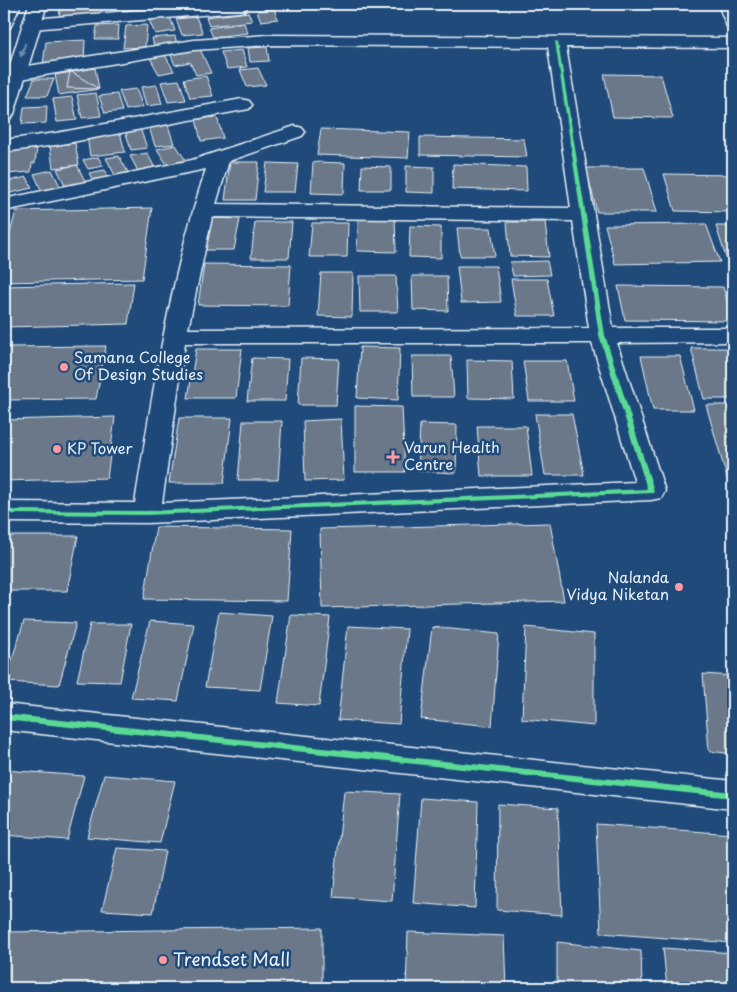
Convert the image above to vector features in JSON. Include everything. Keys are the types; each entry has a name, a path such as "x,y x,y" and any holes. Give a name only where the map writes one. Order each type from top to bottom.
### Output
{"street":[{"path":"4,24 12,4"},
{"path":"4,114 38,4"},
{"path":"726,4 733,23"},
{"path":"32,24 238,7"},
{"path":"15,74 194,45 268,40 733,42"},
{"path":"4,512 147,513 651,492 602,335 556,42"},
{"path":"4,146 56,139 242,105"},
{"path":"4,205 197,165 295,132"},
{"path":"147,513 174,336 203,210 220,157"},
{"path":"203,210 583,215"},
{"path":"174,336 733,335"},
{"path":"4,717 733,795"}],"building":[{"path":"61,4 103,4 102,14 59,16"},
{"path":"274,9 278,19 261,21 257,11"},
{"path":"248,12 252,21 209,26 206,17"},
{"path":"170,17 175,31 155,34 149,20"},
{"path":"196,17 203,33 182,35 176,19"},
{"path":"244,23 248,33 213,37 209,28"},
{"path":"119,25 118,39 95,39 97,26"},
{"path":"147,25 145,47 123,48 126,26"},
{"path":"175,36 177,44 154,46 152,38"},
{"path":"85,40 84,62 43,64 46,42"},
{"path":"267,47 269,61 250,62 248,48"},
{"path":"200,49 211,73 196,75 190,62 175,65 170,53"},
{"path":"242,50 247,67 227,69 221,52"},
{"path":"165,55 174,71 159,74 150,58"},
{"path":"95,68 99,89 59,95 55,75"},
{"path":"258,68 266,85 247,87 240,70"},
{"path":"70,71 99,89 67,88"},
{"path":"604,74 661,75 673,118 613,117"},
{"path":"206,76 213,96 190,98 184,79"},
{"path":"34,79 54,79 47,96 27,96"},
{"path":"179,80 186,100 168,102 161,82"},
{"path":"157,85 162,104 146,106 141,87"},
{"path":"136,89 143,107 126,110 119,91"},
{"path":"96,93 101,116 82,118 77,95"},
{"path":"117,94 122,111 105,113 99,96"},
{"path":"72,97 77,120 57,122 53,99"},
{"path":"47,106 46,123 22,124 24,107"},
{"path":"217,117 223,138 201,141 196,119"},
{"path":"168,125 174,144 155,146 149,127"},
{"path":"140,128 147,148 131,150 125,130"},
{"path":"321,129 410,132 408,158 317,155"},
{"path":"120,132 125,152 90,156 87,136"},
{"path":"420,137 524,139 527,157 420,155"},
{"path":"75,143 79,165 53,168 50,146"},
{"path":"176,145 188,164 169,168 157,149"},
{"path":"37,148 35,163 32,163 31,172 6,174 9,150"},
{"path":"147,153 156,170 139,173 130,156"},
{"path":"119,156 130,176 117,179 106,158"},
{"path":"98,157 103,166 88,169 83,160"},
{"path":"230,162 259,162 255,200 225,200"},
{"path":"313,162 345,163 344,194 311,193"},
{"path":"267,163 298,164 295,192 263,192"},
{"path":"453,164 526,167 527,191 452,189"},
{"path":"77,165 87,185 67,189 57,169"},
{"path":"362,166 391,167 391,190 361,190"},
{"path":"406,166 434,167 434,193 406,192"},
{"path":"586,168 644,168 657,212 597,212"},
{"path":"52,170 62,190 43,194 34,174"},
{"path":"105,170 110,180 94,183 89,173"},
{"path":"664,174 733,175 733,212 675,211"},
{"path":"27,177 32,188 6,194 4,182"},
{"path":"152,208 142,279 4,282 4,256 16,211"},
{"path":"210,218 240,219 234,250 204,250"},
{"path":"358,218 395,218 396,252 357,251"},
{"path":"255,222 292,222 289,258 251,258"},
{"path":"507,222 545,222 549,257 510,256"},
{"path":"312,223 348,223 347,257 309,257"},
{"path":"706,224 720,262 615,264 605,225"},
{"path":"410,226 441,227 441,258 409,257"},
{"path":"716,226 733,226 733,264 728,264"},
{"path":"457,228 491,228 495,256 460,256"},
{"path":"547,261 550,275 513,276 510,262"},
{"path":"204,264 291,265 288,306 198,305"},
{"path":"457,266 496,266 501,302 461,303"},
{"path":"321,273 353,273 352,317 318,316"},
{"path":"359,276 396,276 398,312 360,312"},
{"path":"412,276 447,276 448,311 413,310"},
{"path":"511,279 547,279 554,316 517,316"},
{"path":"134,283 128,324 4,327 4,286"},
{"path":"618,286 723,287 733,321 625,320"},
{"path":"106,346 96,399 4,400 4,347"},
{"path":"360,347 400,348 398,400 357,398"},
{"path":"691,348 733,348 733,399 704,399"},
{"path":"196,349 242,349 236,398 188,398"},
{"path":"412,356 451,356 454,397 413,397"},
{"path":"641,356 680,356 694,410 653,410"},
{"path":"252,358 288,359 285,401 247,401"},
{"path":"301,358 339,359 336,405 298,405"},
{"path":"467,360 512,361 514,399 468,398"},
{"path":"523,361 567,361 574,401 529,401"},
{"path":"706,405 733,405 733,478 727,478"},
{"path":"355,406 402,407 405,472 355,472"},
{"path":"535,414 572,414 584,475 545,475"},
{"name":"KP Tower","path":"115,417 107,478 4,481 4,420"},
{"path":"179,418 232,418 224,483 169,483"},
{"path":"341,419 344,480 305,481 303,421"},
{"path":"243,421 282,421 278,480 238,480"},
{"path":"420,424 457,425 456,473 418,471"},
{"path":"477,426 526,426 532,476 481,476"},
{"path":"550,523 564,601 322,608 320,529"},
{"path":"156,527 292,529 287,601 144,599"},
{"path":"4,536 78,536 67,591 4,591"},
{"path":"219,612 272,616 260,690 205,687"},
{"path":"291,615 330,617 319,706 278,703"},
{"path":"24,621 76,623 59,685 5,682"},
{"path":"150,621 194,624 178,701 131,698"},
{"path":"90,624 131,624 120,682 77,681"},
{"path":"348,626 407,629 399,724 338,720"},
{"path":"432,627 499,634 492,726 421,719"},
{"path":"526,627 594,634 594,726 522,719"},
{"path":"703,674 733,676 733,754 709,751"},
{"path":"4,770 84,776 67,840 4,835"},
{"path":"104,775 175,781 160,843 87,837"},
{"path":"344,791 400,794 392,901 333,897"},
{"path":"421,798 478,802 475,908 413,903"},
{"path":"498,804 558,808 562,915 497,910"},
{"path":"596,824 733,834 733,943 601,933"},
{"path":"117,848 165,851 153,913 102,910"},
{"name":"Trendset Mall","path":"322,928 322,988 4,988 4,932"},
{"path":"408,932 504,936 506,988 406,988"},
{"path":"557,942 641,951 642,988 557,988"},
{"path":"663,948 733,953 733,988 667,988"}],"cycle path":[{"path":"4,512 147,513 651,491 602,335 556,42"},
{"path":"4,717 733,795"}],"place":[{"name":"Samana College Of Design Studies","path":"64,367"},
{"name":"KP Tower","path":"57,449"},
{"name":"Varun Health Centre","path":"393,457"},
{"name":"Nalanda Vidya Niketan","path":"679,587"},
{"name":"Trendset Mall","path":"163,960"}]}
